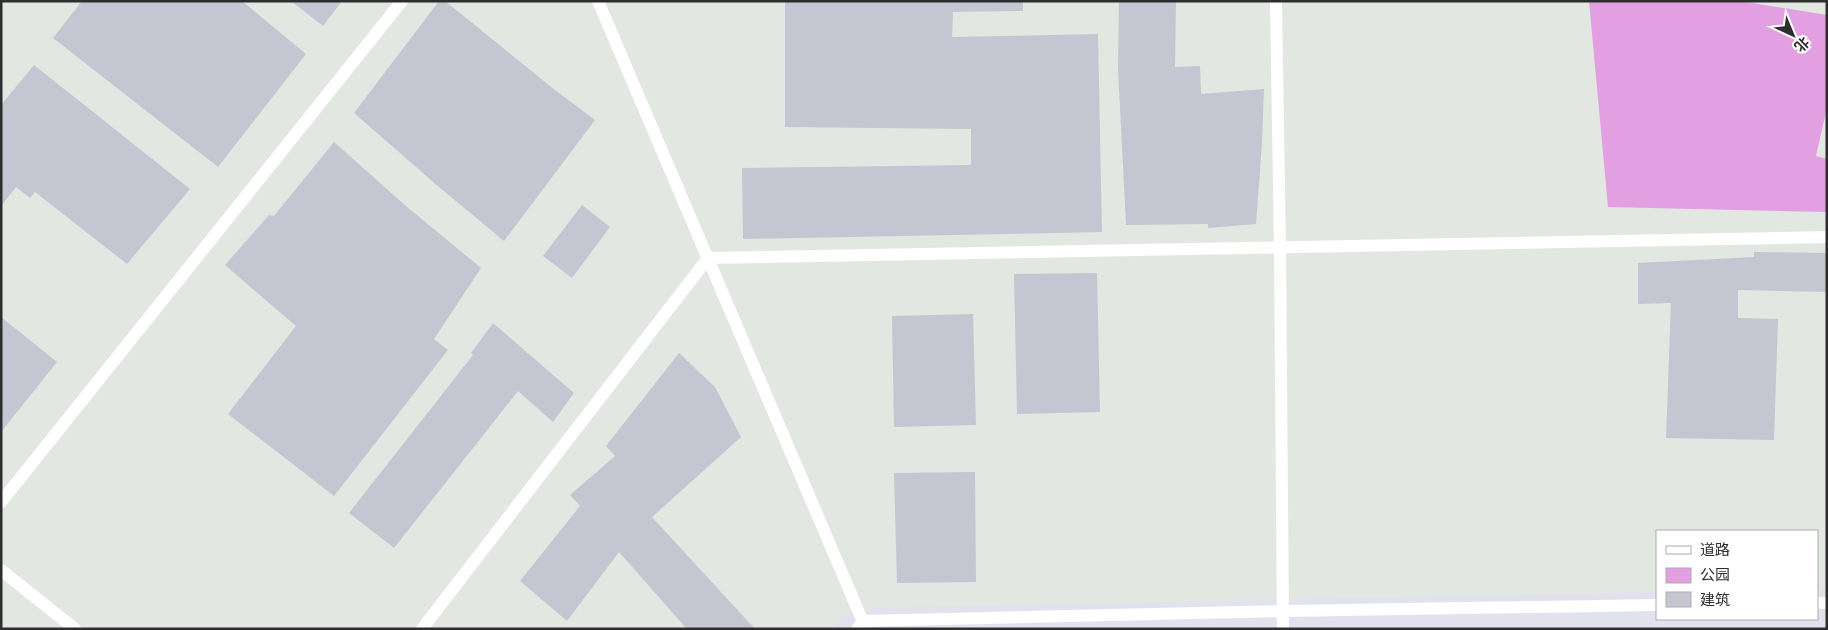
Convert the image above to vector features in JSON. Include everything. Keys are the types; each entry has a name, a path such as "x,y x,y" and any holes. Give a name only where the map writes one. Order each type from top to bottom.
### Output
{"street":[{"path":"1,502 402,1"},
{"path":"598,1 862,626 1283,611 1656,605"},
{"path":"1276,1 1283,629"},
{"path":"708,258 1280,249 1827,237"},
{"path":"422,629 708,258"},
{"path":"1,570 75,629"}],"shaded area":[{"path":"6,1 1589,1 1609,207 1827,212 1827,588 1818,588 1818,530 1656,530 1656,592 876,608 842,617 833,629 1,629 1,9"},
{"path":"1740,1 1827,1 1827,15"},
{"path":"1827,107 1827,159 1816,156"}],"green space":[{"path":"1589,1 1740,1 1827,15 1827,107 1816,156 1827,159 1827,212 1608,207"}],"building":[{"path":"82,1 242,1 306,54 218,167 53,38"},
{"path":"291,1 342,1 323,26"},
{"path":"439,1 445,1 595,120 504,241 354,113"},
{"path":"785,1 1023,1 1023,11 953,12 952,37 1098,34 1102,232 743,239 742,168 971,165 971,129 785,127"},
{"path":"1119,1 1176,1 1175,67 1200,66 1201,94 1264,89 1256,224 1208,228 1208,224 1126,225 1118,69"},
{"path":"34,65 190,189 127,264 35,192 30,198 16,187 1,206 1,105"},
{"path":"334,142 406,206 481,268 434,339 448,350 334,496 228,414 296,326 225,265 269,215 274,216"},
{"path":"582,205 610,227 572,278 543,256"},
{"path":"1754,252 1827,253 1827,292 1738,290 1738,318 1778,319 1774,440 1666,438 1671,303 1638,304 1638,263 1754,257"},
{"path":"1097,273 1100,412 1017,414 1014,274"},
{"path":"973,314 976,425 894,427 892,316"},
{"path":"1,317 57,362 1,432"},
{"path":"493,323 574,393 553,422 518,391 394,548 349,513 473,355 471,353"},
{"path":"679,353 715,387 741,437 652,517 755,629 687,629 619,552 567,621 520,581 580,506 570,495 615,456 606,446"},
{"path":"975,472 976,582 897,583 894,473"}]}
